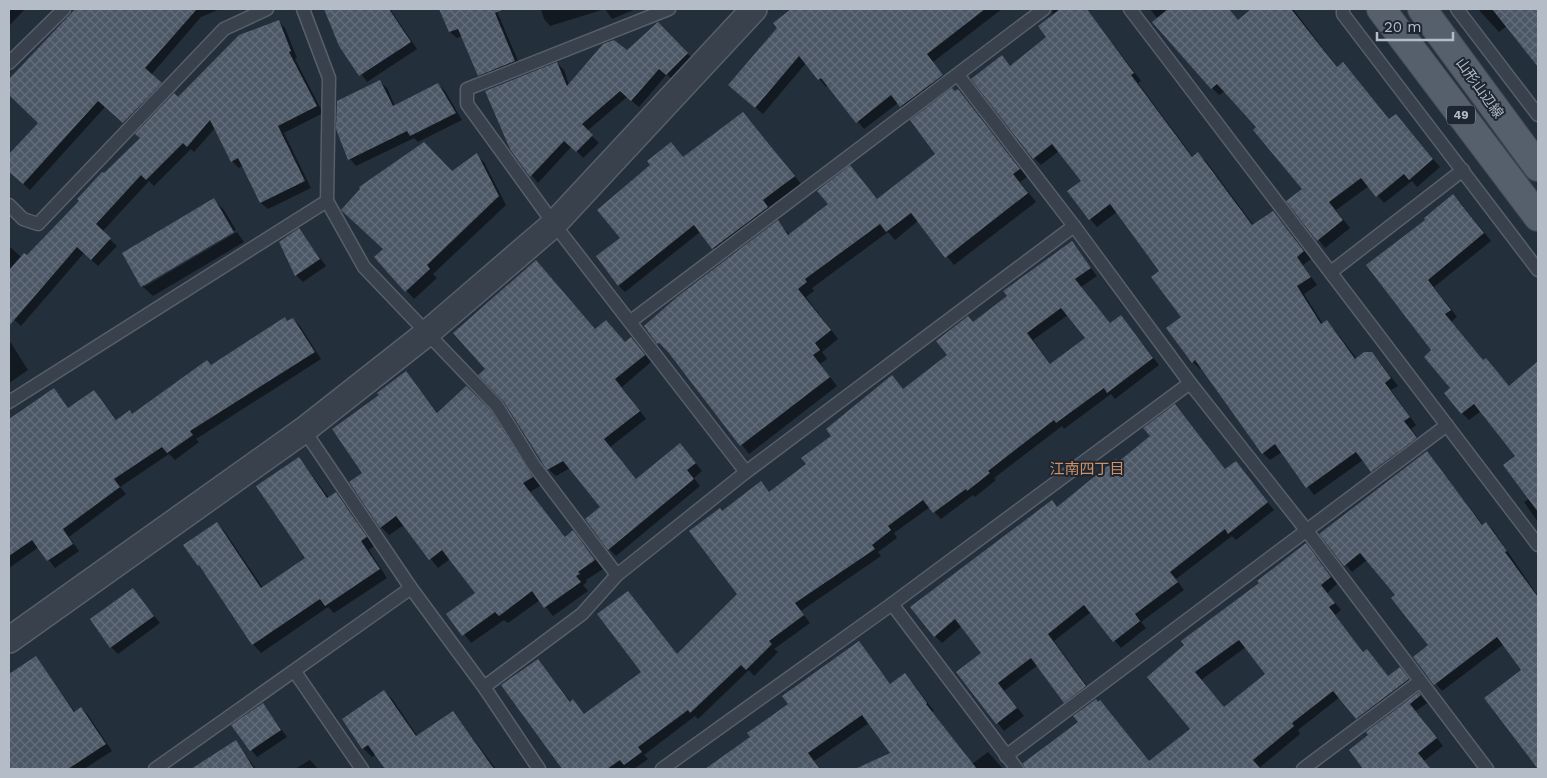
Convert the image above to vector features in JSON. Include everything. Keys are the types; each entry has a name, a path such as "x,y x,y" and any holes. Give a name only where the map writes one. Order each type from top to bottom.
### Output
{"main road":[{"name":"山形山辺線","path":"1422,9 1538,167"},
{"name":"49","path":"1383,11 1538,217"}],"street":[{"path":"9,640 304,430 426,334 554,224 754,9"}],"lane":[{"path":"9,63 64,9"},
{"path":"9,205 23,220 38,224 224,28 267,9"},
{"path":"303,9 329,78 327,201 364,267 426,334 497,406 533,464 617,575"},
{"path":"669,9 467,89 467,104 554,224 631,321 746,472"},
{"path":"631,321 1044,9"},
{"path":"1130,9 1538,545"},
{"path":"1343,9 1343,14 1538,270"},
{"path":"1457,9 1538,115"},
{"path":"958,75 1074,226 1190,383 1307,531 1419,682 1487,769"},
{"path":"1332,272 1463,170"},
{"path":"9,402 327,201"},
{"path":"484,687 582,614 617,575 746,472 1074,226"},
{"path":"662,769 892,604 1190,383"},
{"path":"1006,756 1447,426"},
{"path":"304,430 411,588 484,687 539,769"},
{"path":"155,769 172,764 411,588"},
{"path":"892,604 1006,756 1018,769"},
{"path":"295,672 362,769"},
{"path":"1303,769 1419,682"}],"building":[{"path":"75,9 197,9 145,68 162,83 123,123 98,101 23,184 9,172 9,154 38,123 9,95 9,79"},
{"path":"324,9 389,9 411,42 359,76 339,46"},
{"path":"439,9 504,9 495,13 515,61 478,76 458,29 449,32"},
{"path":"791,9 985,9 927,54 943,75 900,107 891,95 856,123 821,78 818,80 799,56 755,108 728,85 777,28 773,23"},
{"path":"1060,9 1087,9 1134,73 1131,75 1192,157 1198,152 1252,225 1273,211 1304,251 1297,257 1311,277 1297,286 1321,324 1327,320 1355,359 1364,352 1372,352 1391,378 1385,383 1410,417 1404,421 1417,438 1371,472 1356,452 1306,488 1275,444 1262,454 1195,360 1192,363 1166,328 1181,317 1151,277 1159,271 1110,204 1089,220 1067,191 1081,181 1052,144 1033,159 971,79 1002,55 1010,66 1046,37 1038,26"},
{"path":"1168,9 1229,9 1238,20 1251,9 1291,9 1337,67 1343,62 1389,119 1396,114 1433,159 1409,180 1404,174 1376,197 1361,178 1329,202 1343,220 1317,241 1286,201 1302,189 1253,130 1256,127 1217,84 1211,89 1152,22"},
{"path":"1492,9 1538,9 1538,67"},
{"path":"279,20 291,51 289,52 317,106 278,126 305,181 260,203 238,158 231,162 210,120 187,147 183,143 146,180 141,175 96,224 111,238 91,260 77,247 9,326 9,270 24,253 27,255 79,201 77,199 102,172 104,173 140,138 135,134 174,93 178,97 239,35"},
{"path":"658,22 688,53 666,75 659,69 631,101 620,91 582,124 593,135 576,152 564,141 530,177 510,149 485,91 557,62 567,86 603,44 614,40 627,50"},
{"path":"380,80 393,106 438,83 456,113 410,136 407,131 348,160 336,129 337,101"},
{"path":"952,88 955,91 958,89 1020,169 1013,174 1028,193 945,258 911,213 886,232 880,224 805,279 807,282 798,289 831,330 815,343 820,350 813,355 830,377 740,446 668,352 659,343 657,344 644,326 677,297 778,220 788,235 828,204 817,191 850,165 877,199 935,154 910,120"},
{"path":"743,112 795,176 763,200 768,207 712,249 694,225 618,286 596,256 620,238 597,210 650,165 647,161 671,142 683,157"},
{"path":"424,142 452,171 477,153 499,196 427,265 430,269 405,292 374,257 383,249 341,210 360,189 359,187"},
{"path":"1453,194 1484,233 1428,280 1451,310 1445,314 1483,360 1486,358 1509,386 1538,361 1538,512 1503,465 1515,456 1474,404 1461,414 1444,393 1450,388 1424,357 1431,350 1366,265 1425,220 1424,218"},
{"path":"214,198 234,232 141,287 122,253"},
{"path":"299,228 320,259 295,276 279,242"},
{"path":"1072,241 1091,268 1075,279 1110,323 1121,315 1153,358 1107,393 1104,388 1056,423 1054,420 988,471 990,473 967,491 966,489 933,513 923,500 888,526 891,530 872,545 875,549 795,603 804,615 769,641 772,644 746,670 741,665 690,713 688,710 638,747 642,752 624,765 620,760 607,769 562,769 501,685 538,659 570,702 573,699 584,714 641,672 597,614 628,591 677,654 737,594 689,531 720,508 722,511 761,481 769,492 806,464 801,458 831,436 826,429 892,375 903,389 947,355 936,341 968,316 973,322 1007,296 1003,291","holes":["1061,308 1085,338 1050,364 1027,333"]},
{"path":"536,260 595,329 606,320 625,342 631,337 645,355 615,379 640,411 604,439 636,479 680,443 696,463 687,470 694,479 608,550 585,519 600,507 563,461 547,470 504,402 478,375 485,369 453,333"},
{"path":"285,317 287,321 293,318 315,352 190,431 193,435 167,453 162,447 114,479 120,487 63,529 73,544 47,561 32,540 9,556 9,419 54,388 68,408 94,390 116,420 130,410 132,414 207,360 211,365"},
{"path":"406,371 437,413 466,386 491,411 533,477 523,483 565,537 573,530 595,560 578,572 580,574 576,576 581,582 544,608 532,591 499,616 495,612 462,636 446,614 475,593 442,550 429,560 396,516 380,528 349,482 362,473 332,429 379,395 377,393"},
{"path":"1175,404 1225,469 1236,461 1268,502 1228,534 1225,529 1170,572 1178,582 1135,614 1140,621 1113,642 1084,605 1048,634 1086,686 1064,703 1031,658 998,683 1017,708 996,724 956,672 981,653 955,619 934,637 910,607 1052,500 1057,507 1116,459 1118,462 1150,436 1143,428"},
{"path":"1427,451 1482,525 1486,522 1538,597 1538,769 1484,698 1521,670 1497,637 1434,685 1413,657 1428,645 1391,598 1395,595 1360,553 1344,566 1319,534"},
{"path":"299,457 327,498 336,492 367,537 361,541 380,569 325,606 320,599 252,645 199,565 183,545 217,522 261,588 305,558 256,486"},
{"path":"1306,543 1331,577 1321,585 1335,603 1329,607 1363,652 1367,649 1388,676 1400,667 1409,679 1356,719 1333,691 1292,723 1294,726 1253,760 1261,769 1025,769 1023,763 1078,722 1073,716 1096,699 1098,702 1100,700 1149,761 1190,729 1147,677 1184,645 1181,641 1259,583 1257,581","holes":["1239,640 1265,674 1224,707 1195,672"]},
{"path":"133,588 154,616 110,648 90,619"},
{"path":"859,641 890,684 905,673 926,704 977,769 855,769 890,753 862,715 808,753 820,769 705,769 750,737 747,733 788,704 782,696"},
{"path":"36,656 74,712 81,707 106,744 68,769 9,769 9,674"},
{"path":"384,690 416,736 453,711 494,769 385,769 368,745 362,749 342,719"},
{"path":"1419,692 1421,695 1410,704 1437,738 1418,753 1431,769 1363,769 1349,750 1368,735 1366,732"},
{"path":"263,703 281,730 250,751 231,725"},
{"path":"236,740 254,769 191,769"}],"district":[{"name":"江南四丁目","path":"1087,469"}]}
